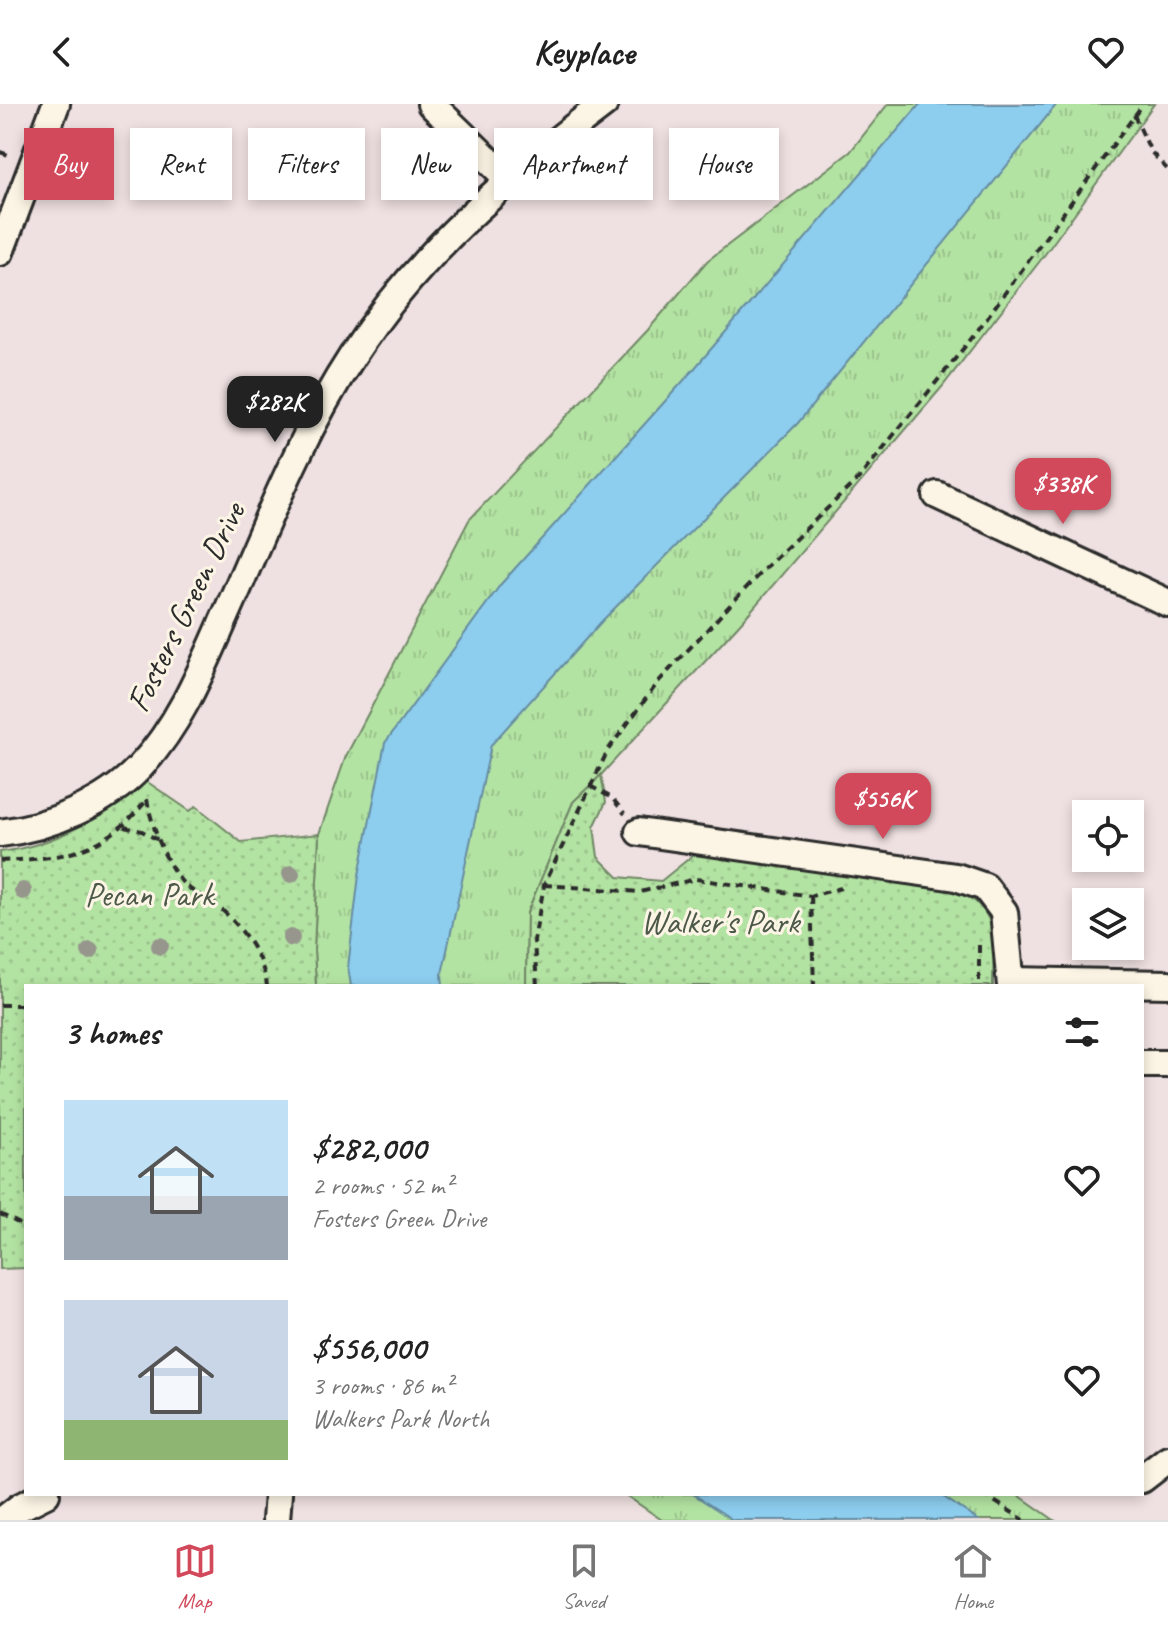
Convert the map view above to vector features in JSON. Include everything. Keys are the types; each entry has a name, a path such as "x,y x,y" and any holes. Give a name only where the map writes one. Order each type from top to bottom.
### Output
{"street":[{"path":"0,252 56,104"},
{"path":"431,104 494,165"},
{"name":"Fosters Green Drive","path":"573,128 604,104"},
{"name":"Fosters Green Drive","path":"0,833 59,818 90,804 139,768 156,747 201,670 326,398 355,351 397,295 441,243 494,192"},
{"path":"937,495 1168,603"},
{"path":"639,832 956,877 985,887 1004,912 1011,984 1168,984"},
{"path":"1144,1064 1168,1064"},
{"path":"1144,1477 1168,1459"},
{"path":"3,1520 42,1496"},
{"path":"276,1520 278,1496"}],"path":[{"path":"537,984 534,941 544,885 608,750 659,681 762,571 860,477 985,321 1143,104"},
{"path":"1134,115 1151,152 1168,170"},
{"path":"590,786 612,798 639,832"},
{"path":"147,799 158,840 183,883 217,906 248,938 267,984"},
{"path":"124,827 142,831 158,840"},
{"path":"544,885 640,892 696,879 811,896 850,886"},
{"path":"811,896 814,984"},
{"path":"979,939 979,984"},
{"path":"0,1005 24,1005"},
{"path":"0,1214 24,1226"},
{"path":"986,1496 1024,1520"}],"green space":[{"path":"888,104 1154,104 1043,257 942,387 744,619 573,802 527,913 526,984 316,984 314,950 319,834 346,756 469,520 647,331 707,261 850,152"},
{"name":"Walker's Park","path":"601,775 606,802 594,827 598,857 618,877 661,881 697,852 953,887 969,896 987,916 993,940 993,984 526,984 527,913 573,802"},
{"name":"Pecan Park","path":"146,781 190,811 196,806 241,842 319,834 314,950 316,984 24,984 24,1268 0,1269 0,852 60,836 112,806"},
{"path":"627,1496 1020,1496 1054,1520 662,1520"}],"water":[{"path":"920,104 1057,104 798,423 602,621 491,745 442,974 443,984 351,984 348,967 359,875 385,743 501,584 694,369"},
{"path":"696,1496 942,1496 978,1520 733,1520"}]}
